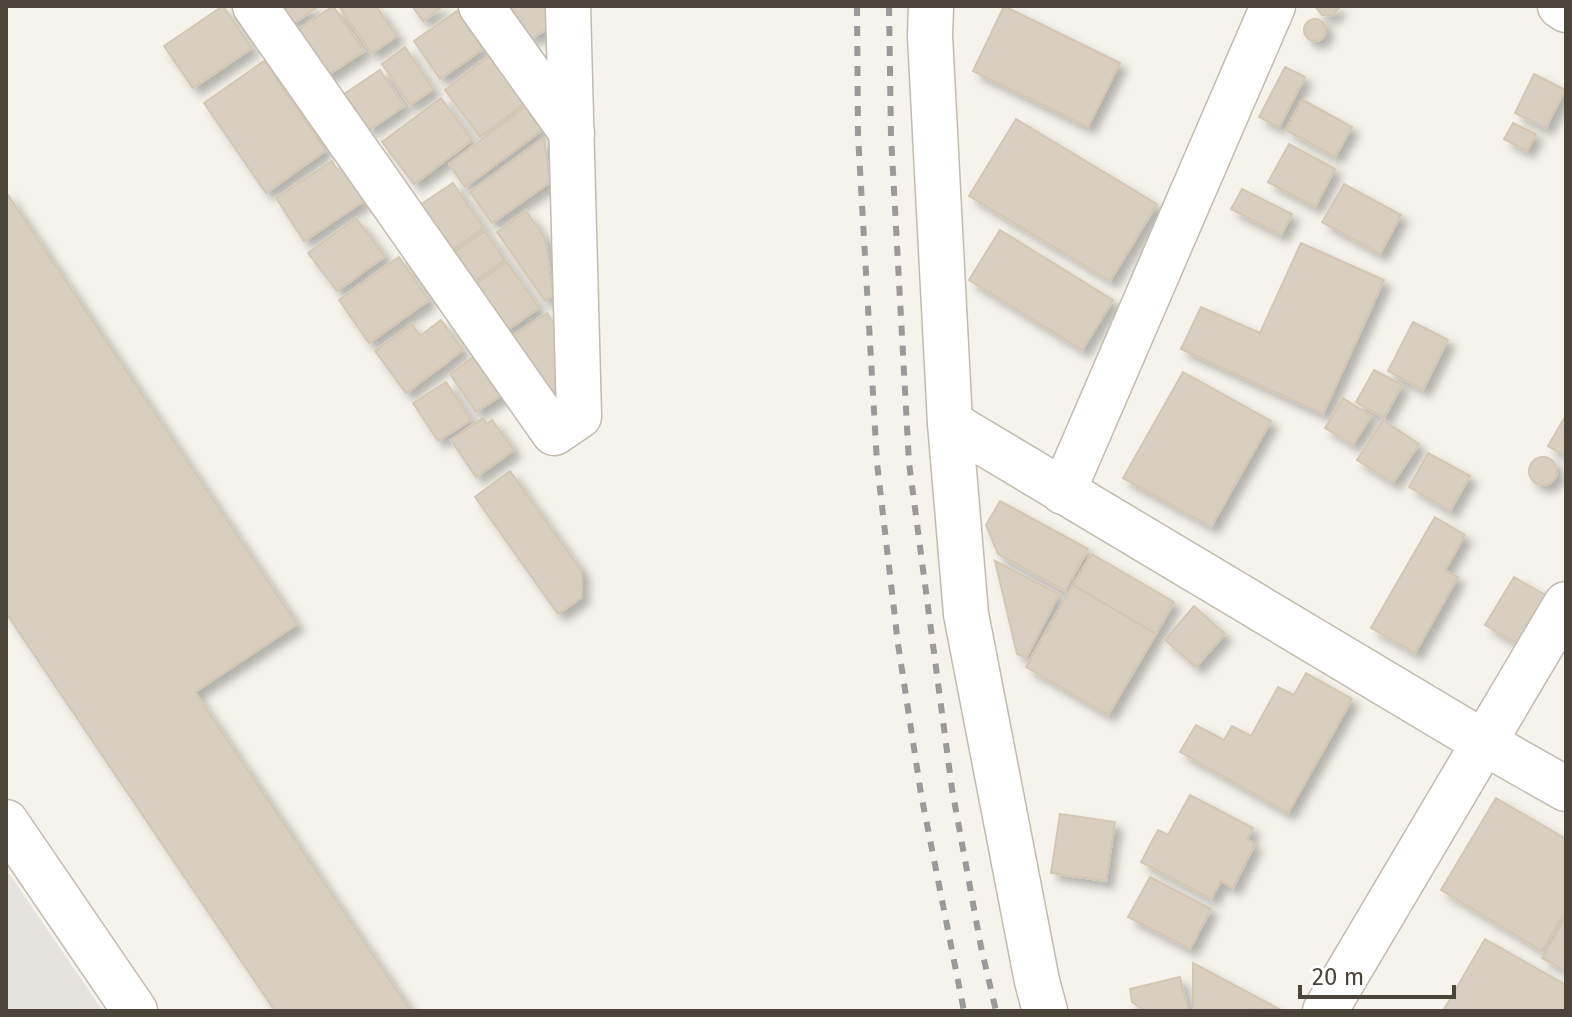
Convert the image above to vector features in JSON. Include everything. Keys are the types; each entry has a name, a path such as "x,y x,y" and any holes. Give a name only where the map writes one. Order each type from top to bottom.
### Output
{"street":[{"path":"255,6 554,433 579,416 568,6"},
{"path":"481,6 572,133"},
{"path":"931,6 950,423 966,614 1045,1011"},
{"path":"1063,492 1273,6"},
{"path":"1560,6 1566,10"},
{"path":"950,423 1566,789"},
{"path":"1325,1011 1566,604"},
{"path":"6,822 135,1011"}],"shaded area":[{"path":"6,869 103,1011 6,1011"}],"building":[{"path":"223,6 252,48 193,88 164,46"},
{"path":"278,6 319,6 291,25"},
{"path":"333,6 364,51 325,77 295,32"},
{"path":"339,6 376,6 397,36 372,53"},
{"path":"412,6 443,6 423,21"},
{"path":"508,6 546,6 546,30 530,39"},
{"path":"1004,6 1120,63 1088,127 973,71"},
{"path":"1315,6 1340,6 1332,16 1322,15"},
{"path":"457,11 483,49 440,79 414,41"},
{"path":"1315,19 1323,22 1326,30 1323,38 1315,41 1307,38 1304,30 1307,22"},
{"path":"405,47 433,89 410,105 382,64"},
{"path":"489,56 525,103 480,137 445,90"},
{"path":"264,61 326,150 266,193 204,103"},
{"path":"1285,67 1305,77 1279,127 1259,117"},
{"path":"380,70 404,106 369,130 344,94"},
{"path":"1534,74 1565,90 1546,128 1515,113"},
{"path":"441,98 472,140 414,184 382,142"},
{"path":"1303,100 1352,127 1335,157 1286,130"},
{"path":"525,107 542,130 465,187 449,164"},
{"path":"1016,119 1157,204 1110,281 969,196"},
{"path":"1513,123 1536,134 1527,151 1504,139"},
{"path":"544,138 550,182 492,223 470,192"},
{"path":"1289,144 1335,169 1315,207 1268,182"},
{"path":"332,161 337,170 342,167 364,201 304,241 276,198"},
{"path":"453,183 484,228 449,252 417,207"},
{"path":"1344,184 1401,215 1380,254 1322,222"},
{"path":"1242,189 1292,214 1281,235 1231,209"},
{"path":"6,192 297,624 195,692 411,1011 275,1011 6,613"},
{"path":"526,211 545,238 553,295 545,301 497,232"},
{"path":"356,218 385,256 337,291 308,253"},
{"path":"1000,230 1113,300 1082,350 969,280"},
{"path":"485,231 505,260 470,284 450,255"},
{"path":"1301,243 1384,280 1323,414 1181,349 1201,307 1260,333"},
{"path":"399,257 429,300 369,343 339,300"},
{"path":"507,262 539,308 504,332 473,286"},
{"path":"547,313 560,333 566,382 549,395 510,338"},
{"path":"441,320 463,350 406,393 375,351 412,324 420,336"},
{"path":"1413,322 1448,340 1423,390 1388,371"},
{"path":"476,355 503,394 476,412 450,374"},
{"path":"1374,370 1402,385 1384,418 1356,402"},
{"path":"1183,372 1271,421 1211,527 1123,478"},
{"path":"446,382 471,420 438,441 413,403"},
{"path":"1343,398 1371,416 1353,445 1325,428"},
{"path":"1566,415 1566,456 1548,446"},
{"path":"483,418 487,424 492,420 514,450 476,477 451,440"},
{"path":"1383,420 1419,444 1393,483 1357,460"},
{"path":"1428,453 1470,476 1450,511 1409,487"},
{"path":"1543,457 1553,461 1557,471 1553,481 1543,485 1533,481 1529,471 1533,461"},
{"path":"510,471 582,571 582,597 558,614 475,497"},
{"path":"1000,501 1088,549 1065,591 998,554 986,525"},
{"path":"1435,517 1465,535 1445,570 1458,577 1415,653 1371,628"},
{"path":"1092,554 1174,602 1156,634 1073,585"},
{"path":"995,561 1059,594 1026,658 1017,654"},
{"path":"1514,577 1549,597 1521,646 1485,625"},
{"path":"1073,585 1156,634 1108,715 1026,667"},
{"path":"1194,606 1225,634 1196,667 1165,640"},
{"path":"1306,673 1352,699 1288,813 1180,752 1196,725 1224,740 1232,726 1251,736 1278,687 1294,695"},
{"path":"1190,795 1253,828 1247,839 1255,844 1233,888 1221,881 1211,899 1141,862 1158,830 1168,835"},
{"path":"1496,798 1566,839 1566,910 1542,951 1441,890"},
{"path":"1060,814 1115,822 1106,881 1051,873"},
{"path":"1150,877 1211,909 1190,949 1128,917"},
{"path":"1566,916 1566,971 1542,958"},
{"path":"1485,939 1566,985 1566,1011 1443,1011"},
{"path":"1193,963 1279,1009 1193,1011"},
{"path":"1180,977 1188,1011 1145,1011 1132,1002 1130,989"}],"railway":[{"path":"857,6 858,135 877,463 898,644 921,794 964,1011"},
{"path":"889,6 891,136 909,463 952,789 996,1011"}]}
